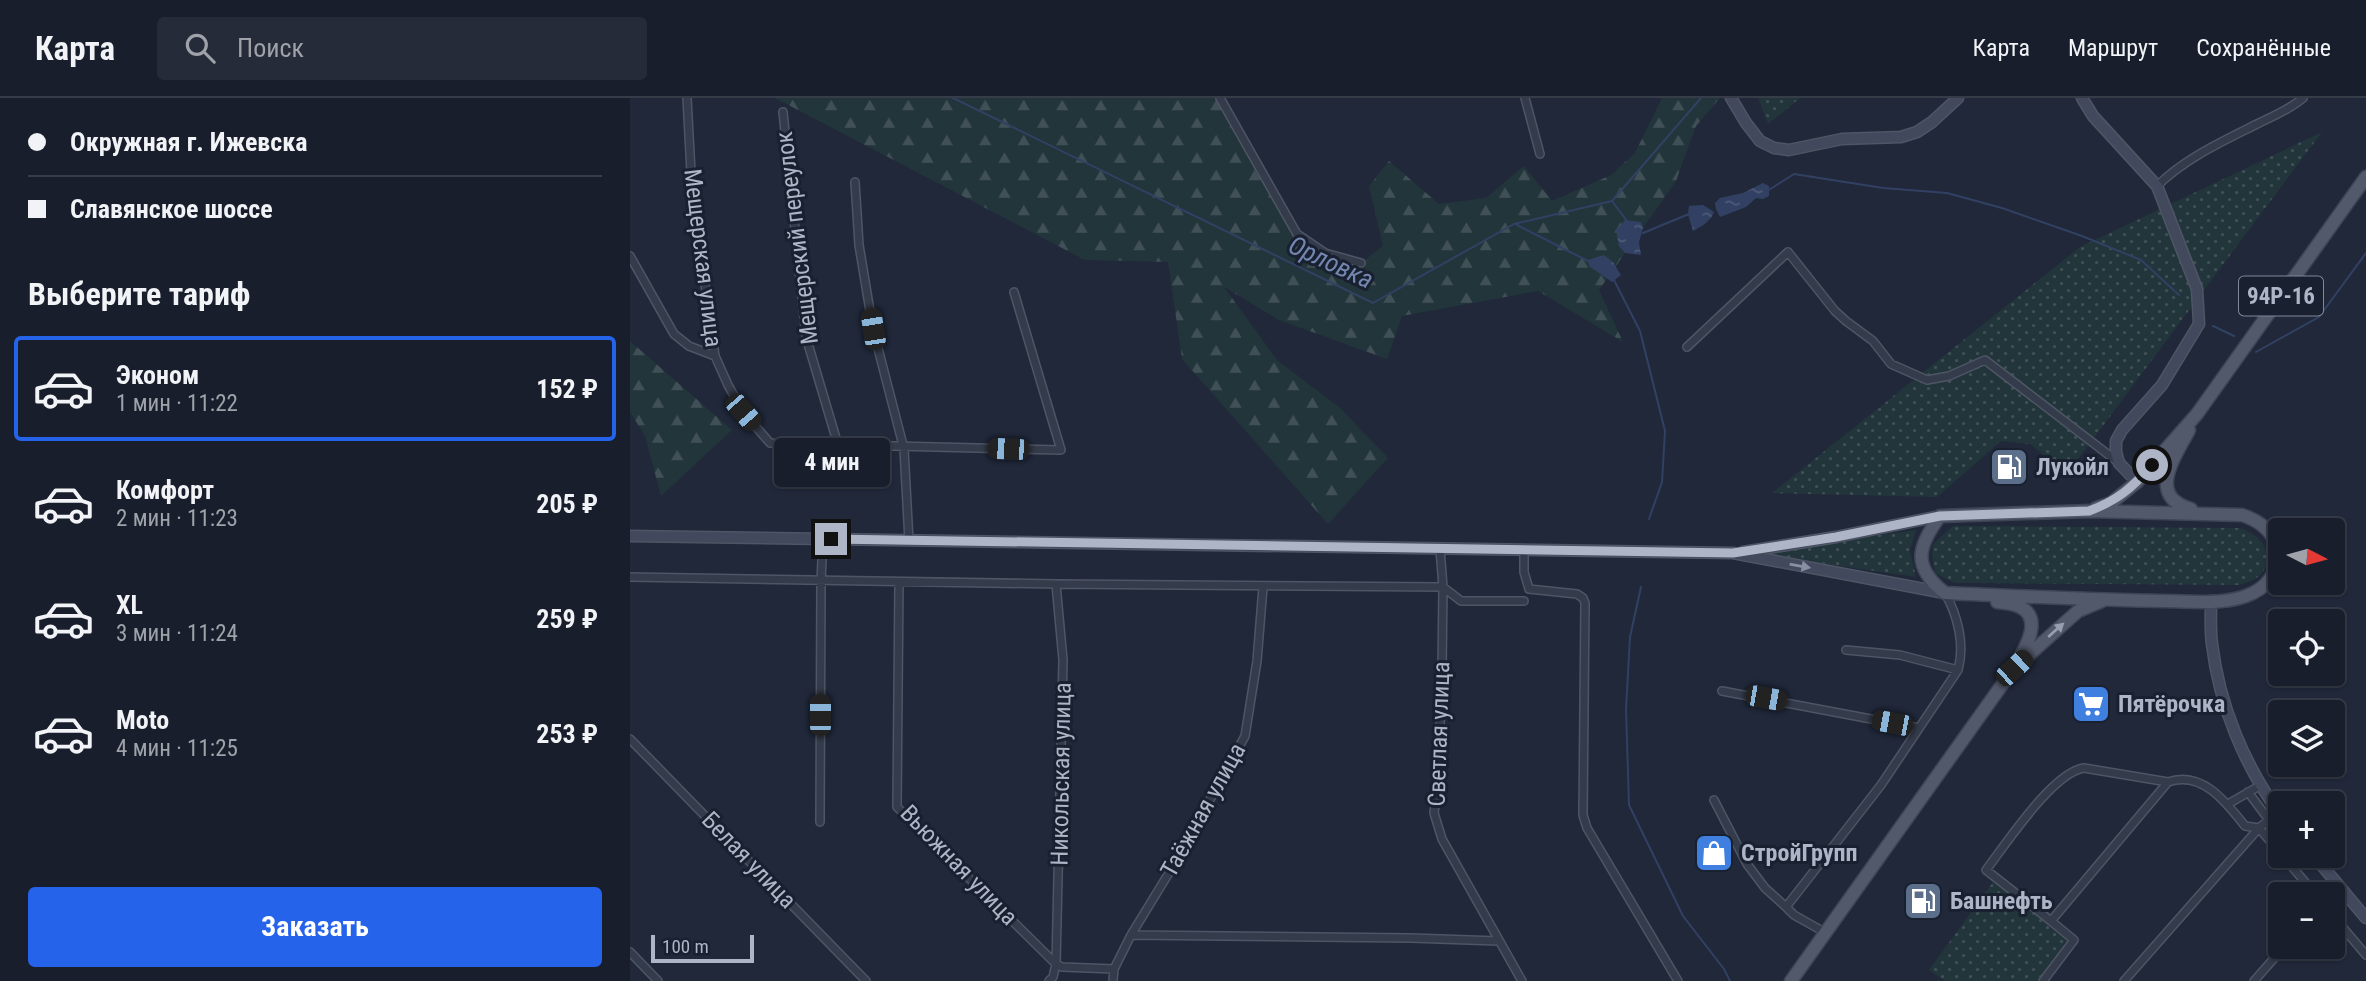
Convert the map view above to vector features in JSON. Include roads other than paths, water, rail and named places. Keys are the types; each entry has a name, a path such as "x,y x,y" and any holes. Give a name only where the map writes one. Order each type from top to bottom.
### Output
{"main road":[{"path":"1731,98 1760,141 1774,148 1790,150 1842,139 1901,137 1917,132 1932,122 1958,98"},
{"path":"2082,98 2093,116 2157,186 2197,289 2199,324 2162,385 2122,430 2116,441 2119,463 2137,482"},
{"name":"94Р-16","path":"2089,511 2111,503 2137,482 2197,414 2366,177"},
{"name":"94Р-16","path":"2197,414 2169,468 2166,482 2172,500 2180,506 2216,513"},
{"name":"94Р-16","path":"1940,516 2089,511 2242,515 2258,522 2274,540 2278,556 2274,573 2262,588 2245,596 2211,601 2104,600 1945,593"},
{"path":"630,536 1733,553 1836,537 1940,516"},
{"path":"1940,516 1924,541 1921,557 1922,566 1930,579 1945,593"},
{"path":"1733,553 1945,593"},
{"name":"94Р-16","path":"1791,981 2014,668 2031,634 2030,617 2026,610 2018,605 1945,593"},
{"name":"94Р-16","path":"2014,668 2078,611 2104,600"},
{"path":"2211,601 2211,640 2219,686 2249,763 2268,796"},
{"path":"2345,899 2366,918"}],"street":[{"name":"Мещерская улица","path":"688,98 692,191 715,356 743,412 770,443 838,445"},
{"path":"1220,98 1297,234 1325,253 1361,263"},
{"path":"1525,98 1540,155"},
{"path":"2157,186 2172,171 2303,98"},
{"name":"Мещерский переулок","path":"783,112 806,337 838,445"},
{"path":"855,181 859,245 873,329 903,446 909,541"},
{"path":"1687,347 1788,252 1835,311 1873,341 1891,364 1927,380 1949,376 1985,360 2119,463"},
{"path":"630,257 674,334 689,346 715,356"},
{"path":"838,445 1061,450 1014,292"},
{"path":"820,822 823,539"},
{"name":"Светлая улица","path":"1440,549 1443,587 1442,670 1438,783 1434,813 1442,839 1479,900 1522,981"},
{"path":"1524,551 1524,572 1529,589 1577,594 1585,603 1583,815 1587,828 1678,981"},
{"path":"630,578 1443,587 1461,601 1524,601"},
{"name":"Вьюжная улица","path":"899,582 897,807 1056,964"},
{"name":"Никольская улица","path":"1056,584 1063,660 1056,964"},
{"name":"Таёжная улица","path":"1113,981 1114,969 1131,935 1175,863 1245,736 1257,662 1263,587"},
{"path":"1786,907 1881,785 1958,670 1961,656 1957,621 1945,593"},
{"path":"1846,650 1900,655 1958,670"},
{"path":"1722,691 1919,728"},
{"name":"Белая улица","path":"630,739 866,981"},
{"path":"2043,981 2074,940 1986,870 2050,788 2076,769 2084,768 2168,782 2179,778 2196,780 2228,804 2245,826 2259,828 2268,839"},
{"path":"2051,921 2168,782"},
{"path":"2228,804 2261,785"},
{"path":"2248,792 2268,819"},
{"path":"1714,800 1747,864 1765,888 1794,915 1826,933"},
{"path":"2124,981 2268,821"},
{"path":"2293,868 2305,882"},
{"path":"2345,930 2366,955"},
{"path":"1131,935 1411,937 1499,941"},
{"path":"630,952 658,981"},
{"path":"2254,981 2273,959"},
{"path":"1049,981 1053,977 1056,964 1062,967 1114,969"}],"water":[{"path":"1763,183 1769,186 1769,196 1756,198 1746,207 1720,217 1715,203 1720,198 1743,193"},
{"path":"1703,205 1714,212 1708,221 1693,231 1688,214 1689,206"},
{"path":"1625,220 1641,222 1641,255 1625,253 1619,246 1616,230"},
{"path":"1604,255 1613,262 1621,275 1612,282 1589,266 1588,260"}],"waterway":[{"name":"Орловка","path":"953,98 1373,303 1514,224 1612,201 1701,98"},
{"path":"1767,191 1794,174 1883,188 1947,193 2002,208 2141,260 2179,295"},
{"path":"1612,201 1627,221"},
{"path":"1643,233 1689,214"},
{"path":"1517,225 1590,262"},
{"path":"2256,352 2319,317 2366,253"},
{"path":"1614,280 1640,331 1665,431 1662,482 1649,519"},
{"path":"2213,326 2234,336"},
{"path":"1641,587 1630,637 1626,709 1629,805 1683,916 1724,969 1730,981"}],"place":[{"name":"Лукойл","path":"2009,467"},
{"name":"Пятёрочка","path":"2091,704"},
{"name":"СтройГрупп","path":"1714,853"},
{"name":"Башнефть","path":"1923,901"}]}
